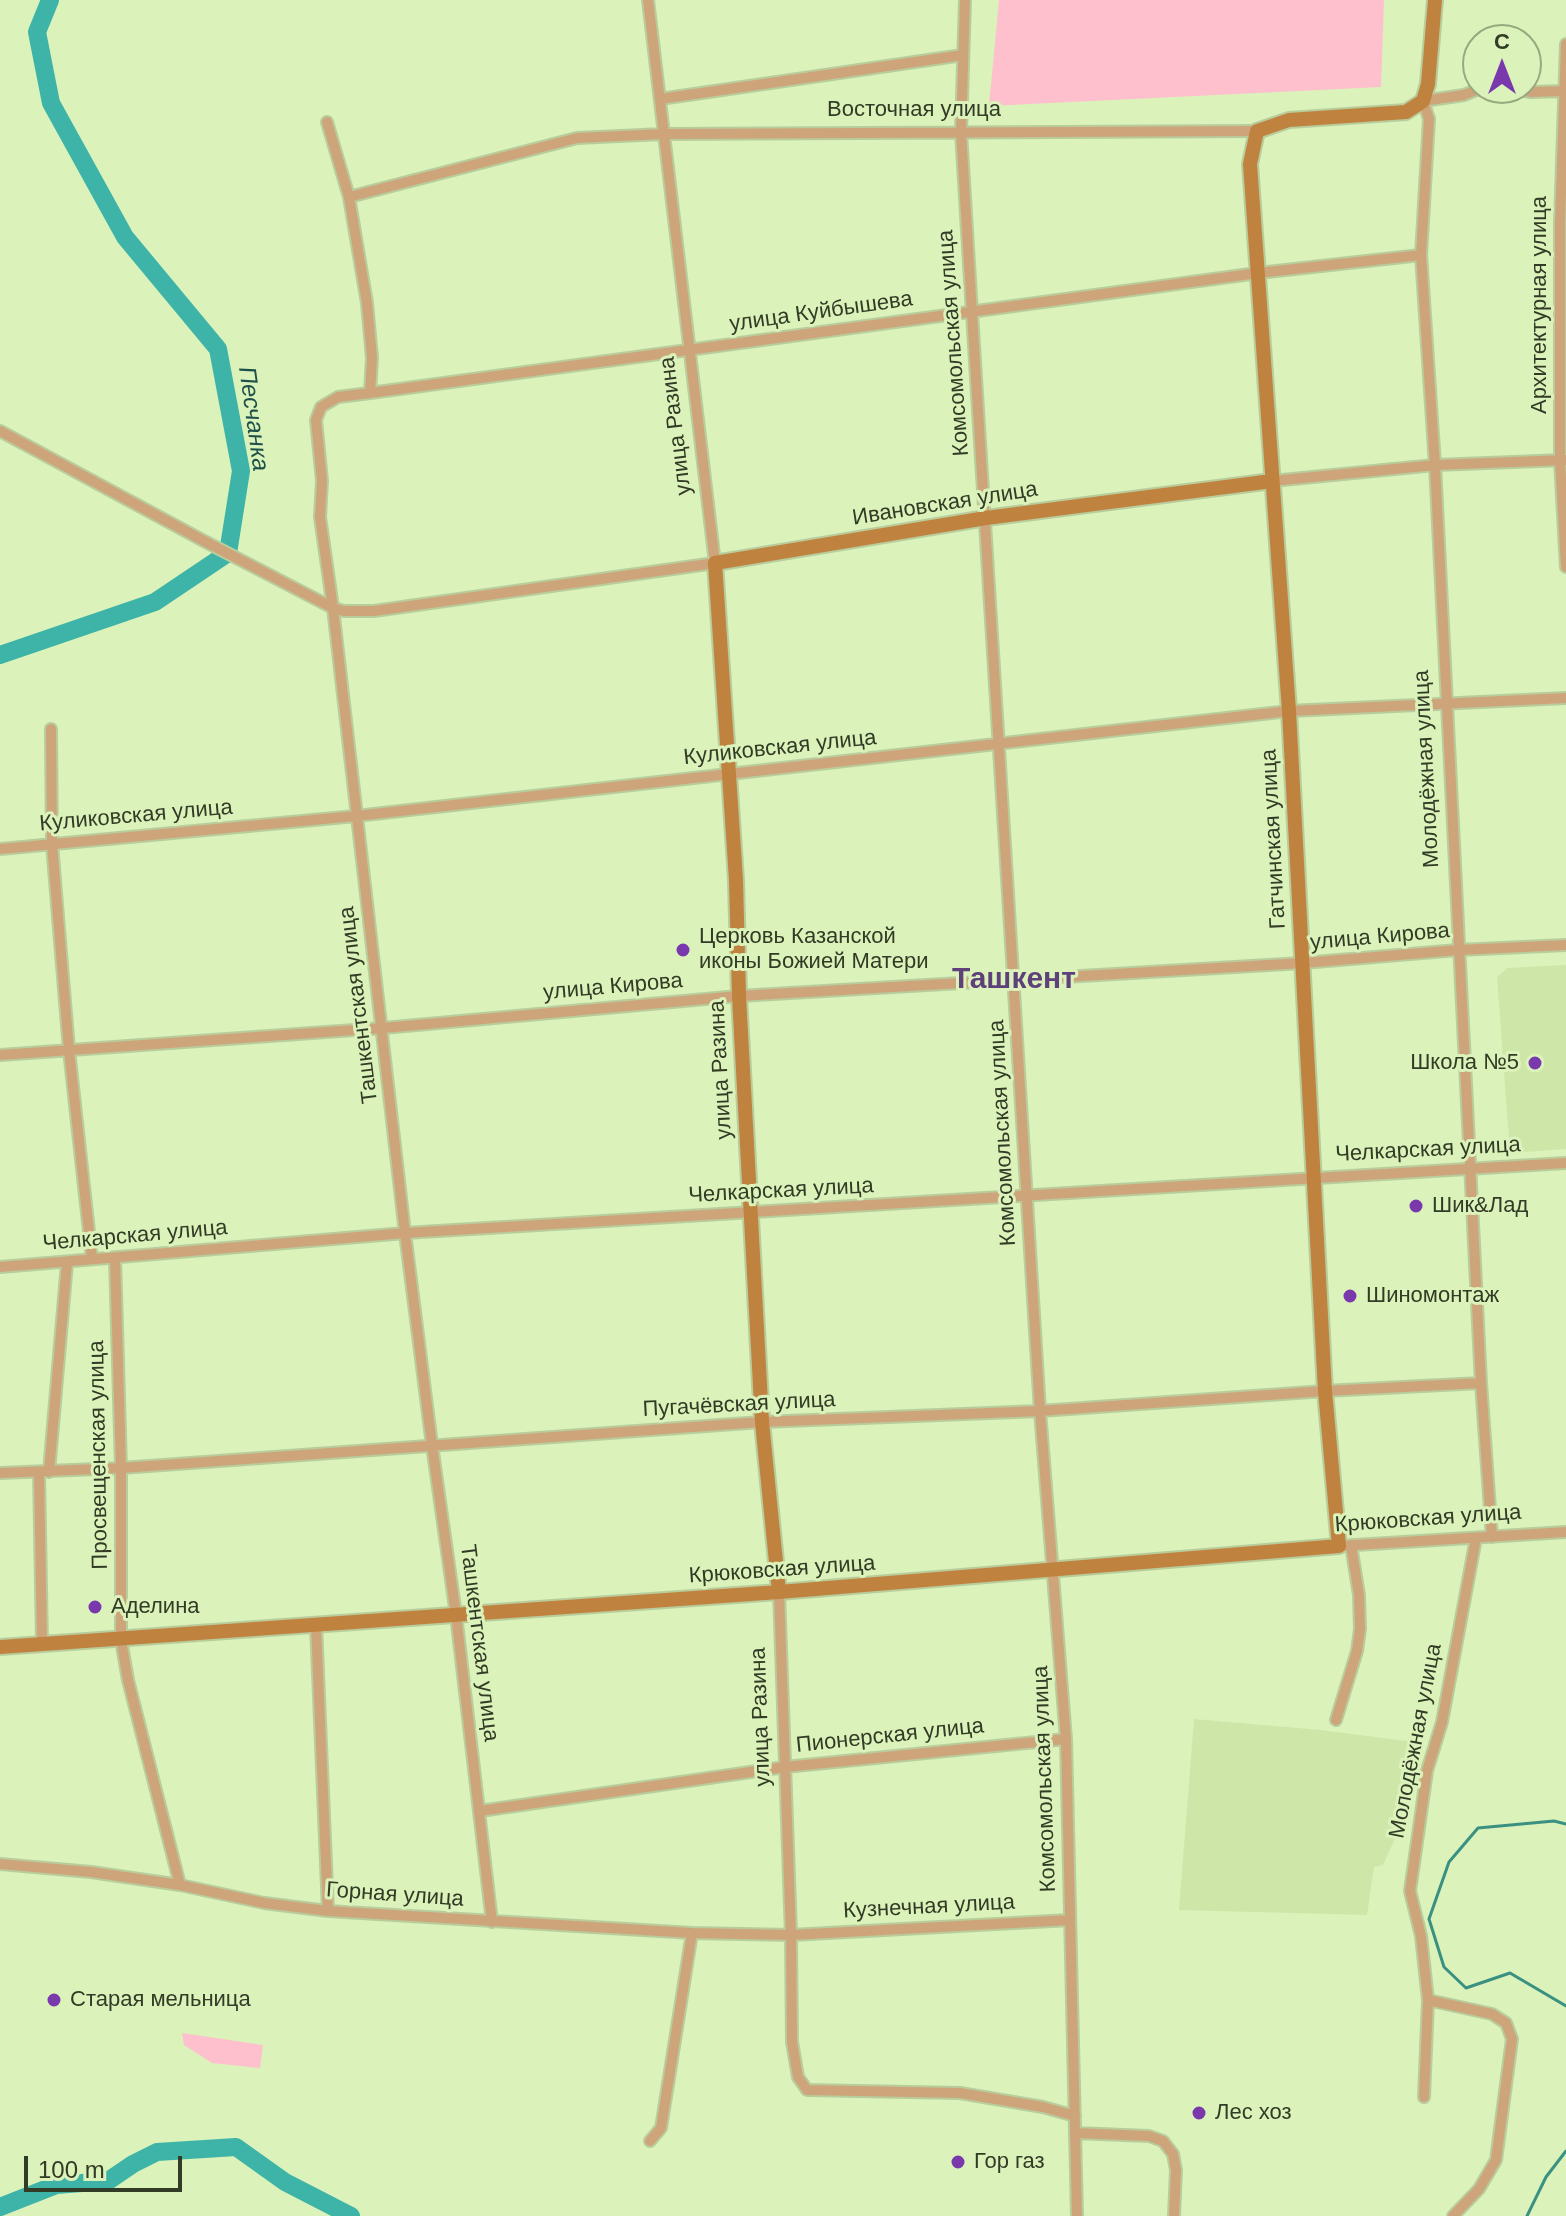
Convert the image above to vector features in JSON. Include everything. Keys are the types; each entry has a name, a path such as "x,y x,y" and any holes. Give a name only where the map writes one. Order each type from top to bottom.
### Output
{"street":[{"name":"улица Разина","path":"648,0 715,563 736,880 739,996 762,1422 779,1592 792,2042 798,2077 807,2090 960,2093 1043,2107 1075,2116"},
{"name":"Комсомольская улица","path":"965,0 961,132 1040,1411 1066,1739 1077,2216"},
{"name":"Молодёжная улица","path":"1435,0 1428,84 1423,101 1429,119 1421,255 1435,465 1481,1383 1492,1537"},
{"name":"Архитектурная улица","path":"1566,44 1563,222 1566,567"},
{"name":"Восточная улица","path":"660,99 963,55"},
{"path":"1542,92 1565,91"},
{"name":"Восточная улица","path":"349,197 577,138 663,134 1257,131 1289,120 1406,112 1423,101 1462,95"},
{"path":"327,122 349,197 367,303 372,358 370,393"},
{"name":"Гатчинская улица","path":"1257,131 1250,164 1289,711 1325,1391 1345,1546 1359,1595 1357,1651 1336,1720"},
{"name":"улица Куйбышева","path":"370,393 1258,273 1421,255"},
{"name":"Ташкентская улица","path":"370,393 338,397 321,407 316,420 322,481 320,517 405,1233 456,1615 492,1922"},
{"path":"0,431 333,608"},
{"name":"Ивановская улица","path":"333,608 374,611 715,563 986,518 1272,481 1435,465 1563,460"},
{"name":"Куликовская улица","path":"0,849 356,816 1289,711 1566,698"},
{"path":"51,729 52,844 69,1050 92,1259"},
{"name":"улица Кирова","path":"0,1055 383,1028 739,996 1566,945"},
{"name":"Челкарская улица","path":"0,1267 405,1233 1566,1163"},
{"name":"Просвещенская улица","path":"115,1258 121,1468 121,1640 128,1680 180,1885"},
{"path":"42,1644 44,1472 67,1263"},
{"name":"Пугачёвская улица","path":"0,1473 121,1468 762,1422 1040,1411 1481,1383"},
{"name":"Крюковская улица","path":"0,1647 1566,1532"},
{"name":"Молодёжная улица","path":"1424,2097 1428,2000 1421,1936 1410,1891 1427,1771 1447,1695 1476,1538"},
{"path":"316,1625 328,1911"},
{"name":"Пионерская улица","path":"480,1811 785,1767 1066,1739"},
{"name":"Горная улица","path":"0,1864 91,1872 180,1885 264,1903 328,1911 692,1933 791,1935"},
{"name":"Кузнечная улица","path":"791,1935 1070,1920"},
{"path":"650,2141 661,2128 692,1933"},
{"path":"1428,2000 1492,2014 1506,2023 1512,2039 1496,2160 1479,2189 1453,2216"},
{"path":"1075,2133 1149,2136 1163,2141 1173,2154 1176,2170 1174,2216"}],"shaded area":[{"path":"999,0 1384,0 1381,87 989,106"},
{"name":"Школа №5","path":"1566,965 1566,1149 1510,1153 1497,977 1507,968"},
{"path":"1194,1719 1414,1742 1399,1830 1383,1865 1374,1867 1367,1915 1179,1910"},
{"path":"182,2033 263,2045 260,2068 212,2063 184,2045"}],"waterway":[{"name":"Песчанка","path":"0,655 155,602 228,553 241,471 218,349 125,237 51,103 37,32 50,0"},
{"path":"1566,1824 1554,1821 1478,1828 1449,1862 1429,1919 1444,1967 1466,1988 1510,1973 1566,2006"},
{"name":"Песчанка","path":"0,2207 56,2185 108,2181 157,2152 236,2147 285,2182 351,2216"},
{"path":"1527,2216 1546,2177 1566,2151"}],"place":[{"name":"Церковь Казанской иконы Божией Матери","path":"683,950"},
{"name":"Школа №5","path":"1535,1063"},
{"name":"Шик&Лад","path":"1416,1206"},
{"name":"Шиномонтаж","path":"1350,1296"},
{"name":"Аделина","path":"95,1607"},
{"name":"Старая мельница","path":"54,2000"},
{"name":"Лес хоз","path":"1199,2113"},
{"name":"Гор газ","path":"958,2162"}],"district":[{"name":"Ташкент","path":"1014,980"}]}
